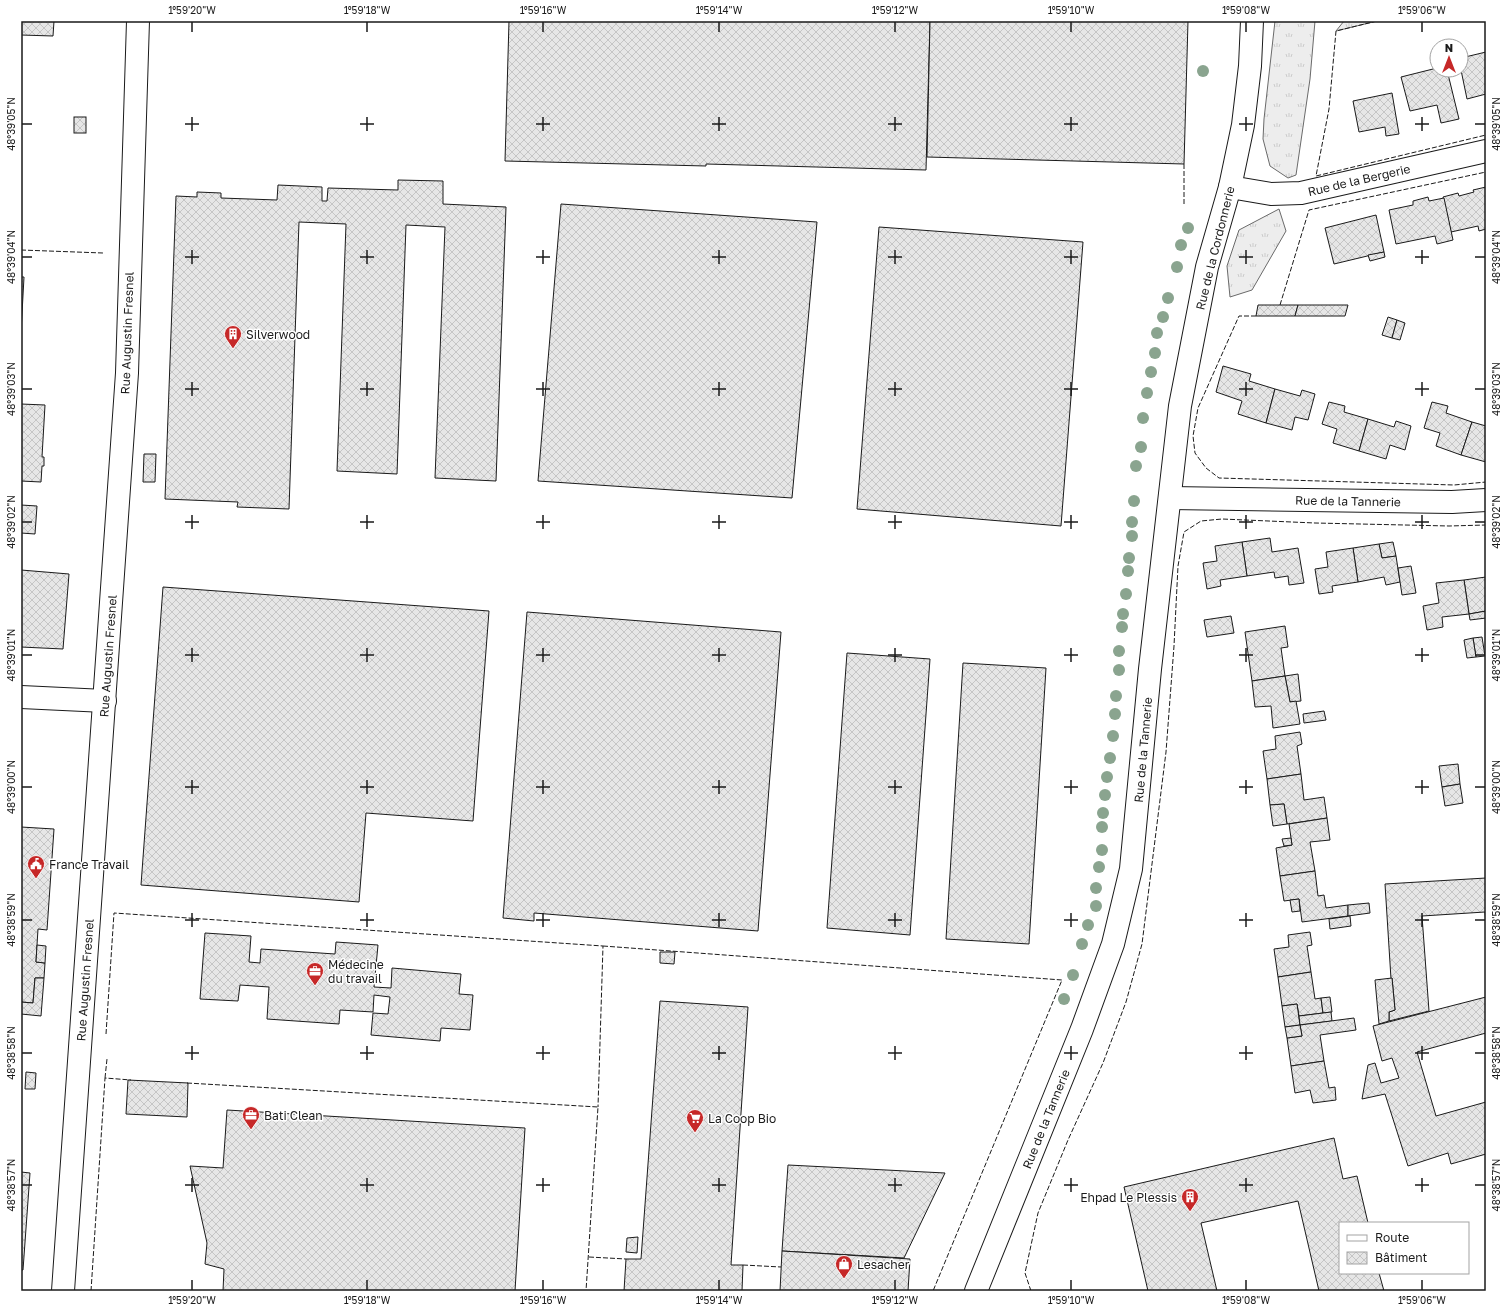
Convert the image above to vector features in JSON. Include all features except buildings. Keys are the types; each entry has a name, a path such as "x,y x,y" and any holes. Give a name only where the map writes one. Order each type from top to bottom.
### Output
{"street":[{"name":"Rue Augustin Fresnel","path":"63,1291 127,373 138,21"},
{"name":"Rue de la Cordonnerie","path":"1170,498 1180,406 1192,343 1207,267 1230,187 1243,125 1250,66 1252,21"},
{"name":"Rue de la Bergerie","path":"1230,187 1271,194 1301,193 1486,152"},
{"name":"Rue de la Tannerie","path":"976,1291 1082,1029 1113,944 1130,877 1150,670 1170,498 1452,502 1486,500"},
{"path":"21,697 105,702"}],"green space":[{"path":"1275,21 1315,21 1310,79 1296,175 1288,178 1270,166 1263,139"},
{"path":"1344,21 1377,21 1336,31"},
{"path":"1279,209 1286,231 1252,290 1230,297 1227,266 1239,230"}],"fence":[{"path":"1377,21 1336,31 1329,109 1316,176 1486,135"},
{"path":"1184,164 1184,206"},
{"path":"1280,305 1309,210 1486,172"},
{"path":"21,250 103,253"},
{"path":"1256,316 1239,316 1198,408 1193,436 1195,453 1206,468 1219,478 1454,485 1486,482"},
{"path":"1031,1291 1025,1273 1038,1213 1068,1140 1103,1063 1126,1002 1142,944 1166,752 1178,566 1184,532 1201,521 1222,519 1315,523 1449,526 1486,525"},
{"path":"106,1034 114,913 603,946 598,1107"},
{"path":"603,946 1062,980 933,1291"},
{"path":"105,1078 107,1059"},
{"path":"91,1291 105,1078 131,1080"},
{"path":"187,1083 598,1107 586,1291"},
{"path":"589,1257 626,1259"},
{"path":"743,1265 781,1267"}],"place":[{"name":"Silverwood","path":"233,349"},
{"name":"France Travail","path":"36,879"},
{"name":"Médecine du travail","path":"315,986"},
{"name":"Bati Clean","path":"251,1130"},
{"name":"La Coop Bio","path":"695,1133"},
{"name":"Ehpad Le Plessis","path":"1190,1212"},
{"name":"Lesacher","path":"844,1279"}]}
